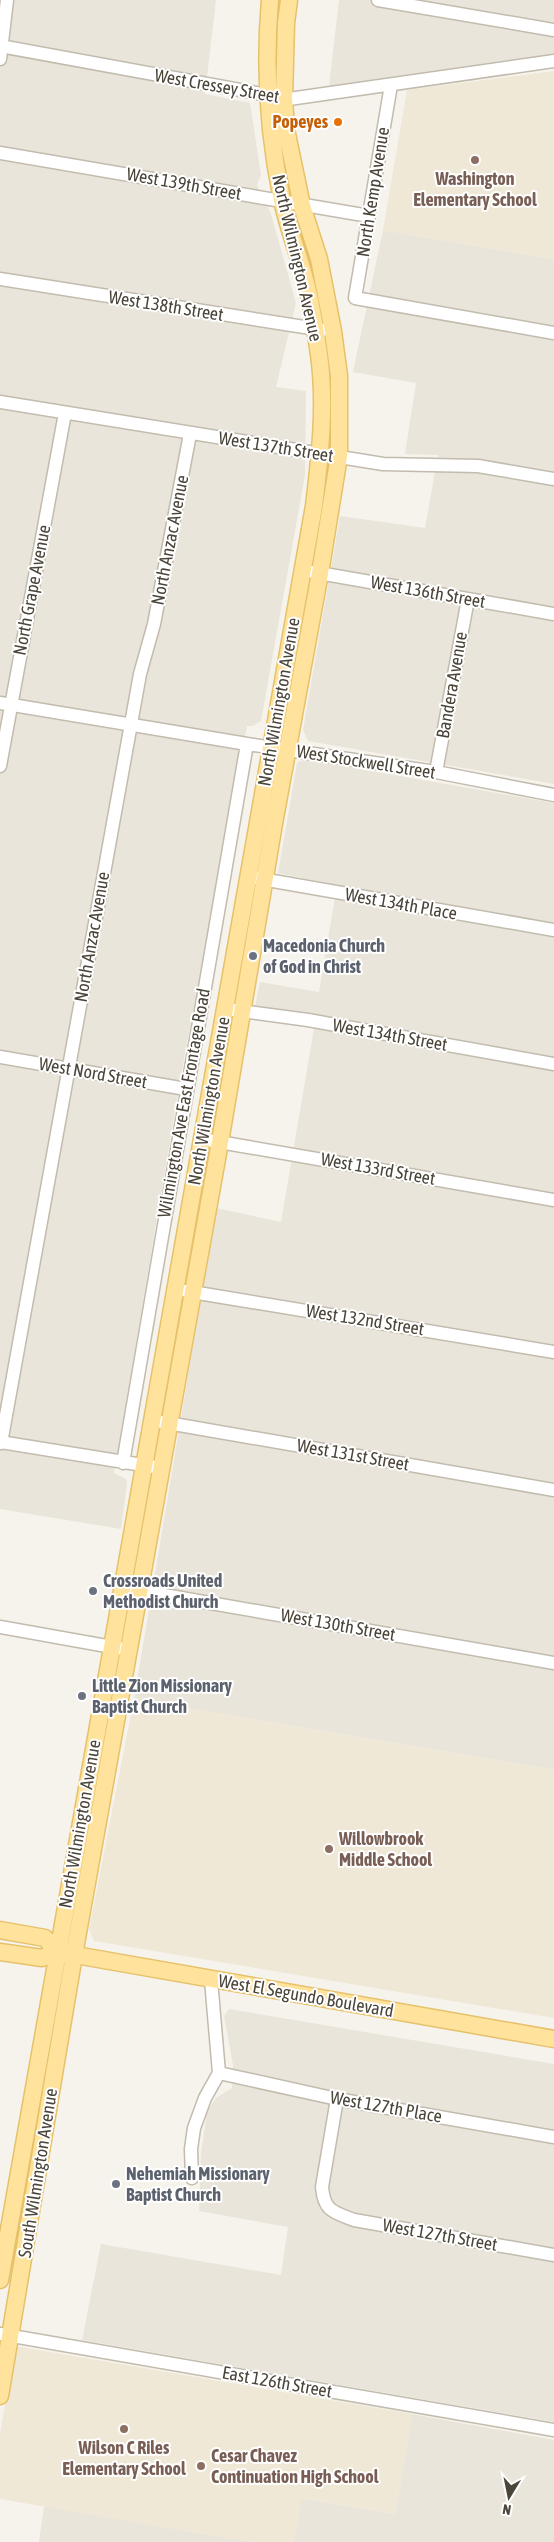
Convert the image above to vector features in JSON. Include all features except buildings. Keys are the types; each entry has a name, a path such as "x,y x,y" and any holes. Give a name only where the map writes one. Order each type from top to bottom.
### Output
{"main road":[{"name":"North Wilmington Avenue","path":"75,1953 169,1424 202,1139 303,570 314,506 320,454 322,403 315,330 307,288 282,201 267,96 266,61 270,0"},
{"name":"North Wilmington Avenue","path":"14,2200 152,1421 220,1142 339,456 339,376 333,331 319,259 302,206 286,129 284,98 286,23 289,0"},
{"path":"0,1930 45,1938 57,1952 38,1958 0,1952"},
{"name":"West El Segundo Boulevard","path":"57,1952 75,1953 211,1980 554,2039"},
{"name":"South Wilmington Avenue","path":"0,2396 6,2335 24,2257 75,1953"},
{"name":"South Wilmington Avenue","path":"0,2280 2,2254 14,2200"}],"street":[{"path":"0,50 7,0"},
{"path":"378,0 554,30"},
{"name":"West Cressey Street","path":"0,50 284,98 554,62"},
{"name":"North Kemp Avenue","path":"391,85 355,298 554,333"},
{"name":"West 139th Street","path":"0,153 369,216"},
{"name":"West 138th Street","path":"0,280 315,330 333,331"},
{"name":"West 137th Street","path":"0,402 383,464 478,466 554,479"},
{"name":"North Grape Avenue","path":"0,766 6,704 65,413"},
{"name":"North Anzac Avenue","path":"1,1442 140,674 154,624 190,434"},
{"name":"West 136th Street","path":"303,570 554,614"},
{"name":"Bandera Avenue","path":"436,772 468,599"},
{"name":"West Stockwell Street","path":"6,704 247,744 436,772 554,795"},
{"name":"Wilmington Ave East Frontage Road","path":"123,1463 247,744"},
{"name":"West 134th Place","path":"248,876 554,930"},
{"name":"West 134th Street","path":"226,1009 308,1020 554,1064"},
{"name":"West Nord Street","path":"0,1057 186,1090"},
{"name":"West 133rd Street","path":"202,1139 554,1200"},
{"name":"West 132nd Street","path":"184,1290 554,1352"},
{"name":"West 131st Street","path":"152,1421 554,1490"},
{"path":"1,1442 161,1468"},
{"name":"West 130th Street","path":"123,1588 554,1662"},
{"path":"4,1628 129,1650"},
{"path":"192,2178 191,2149 194,2128 205,2098 219,2073 211,1980"},
{"name":"West 127th Place","path":"219,2073 337,2099 554,2137"},
{"name":"West 127th Street","path":"337,2099 323,2179 323,2200 328,2209 354,2220 554,2255"},
{"path":"2,2254 24,2257"},
{"name":"East 126th Street","path":"6,2335 554,2430"}],"shaded area":[{"path":"0,0 216,0 205,94 250,103 261,175 257,185 271,214 296,303 276,387 306,391 305,475 261,721 253,726 247,726 182,1070 114,1473 126,1479 127,1484 121,1529 0,1509"},
{"path":"339,0 554,0 554,54 329,87"},
{"name":"Washington Elementary School","path":"554,71 554,259 383,230 407,90"},
{"path":"383,230 554,259 554,784 308,741 303,730 340,516 425,528 438,455 405,454 416,383 353,372"},
{"path":"304,759 554,803 554,1770 134,1699 216,1208 281,1222 316,1017 255,1006 260,982 319,992 337,885 278,873 297,763"},
{"name":"Willowbrook Middle School","path":"134,1699 554,1770 554,2018 94,1941 89,1929"},
{"path":"229,2009 554,2064 554,2422 82,2340 101,2244 281,2275 288,2227 199,2211 201,2153 207,2112 216,2098 232,2088 233,2065 224,2016"},
{"name":"Cesar Chavez Continuation High School","path":"15,2346 412,2414 395,2514 302,2498 294,2542 251,2542 0,2499 0,2434"},
{"path":"412,2414 554,2440 554,2542 294,2542 301,2498 395,2514"},
{"path":"44,2506 251,2542 39,2542"}],"place":[{"name":"Popeyes","path":"338,122"},
{"name":"Washington Elementary School","path":"475,160"},
{"name":"Macedonia Church of God in Christ","path":"253,956"},
{"name":"Crossroads United Methodist Church","path":"93,1591"},
{"name":"Little Zion Missionary Baptist Church","path":"82,1696"},
{"name":"Willowbrook Middle School","path":"329,1849"},
{"name":"Nehemiah Missionary Baptist Church","path":"116,2184"},
{"name":"Wilson C Riles Elementary School","path":"124,2429"},
{"name":"Cesar Chavez Continuation High School","path":"201,2466"}]}
